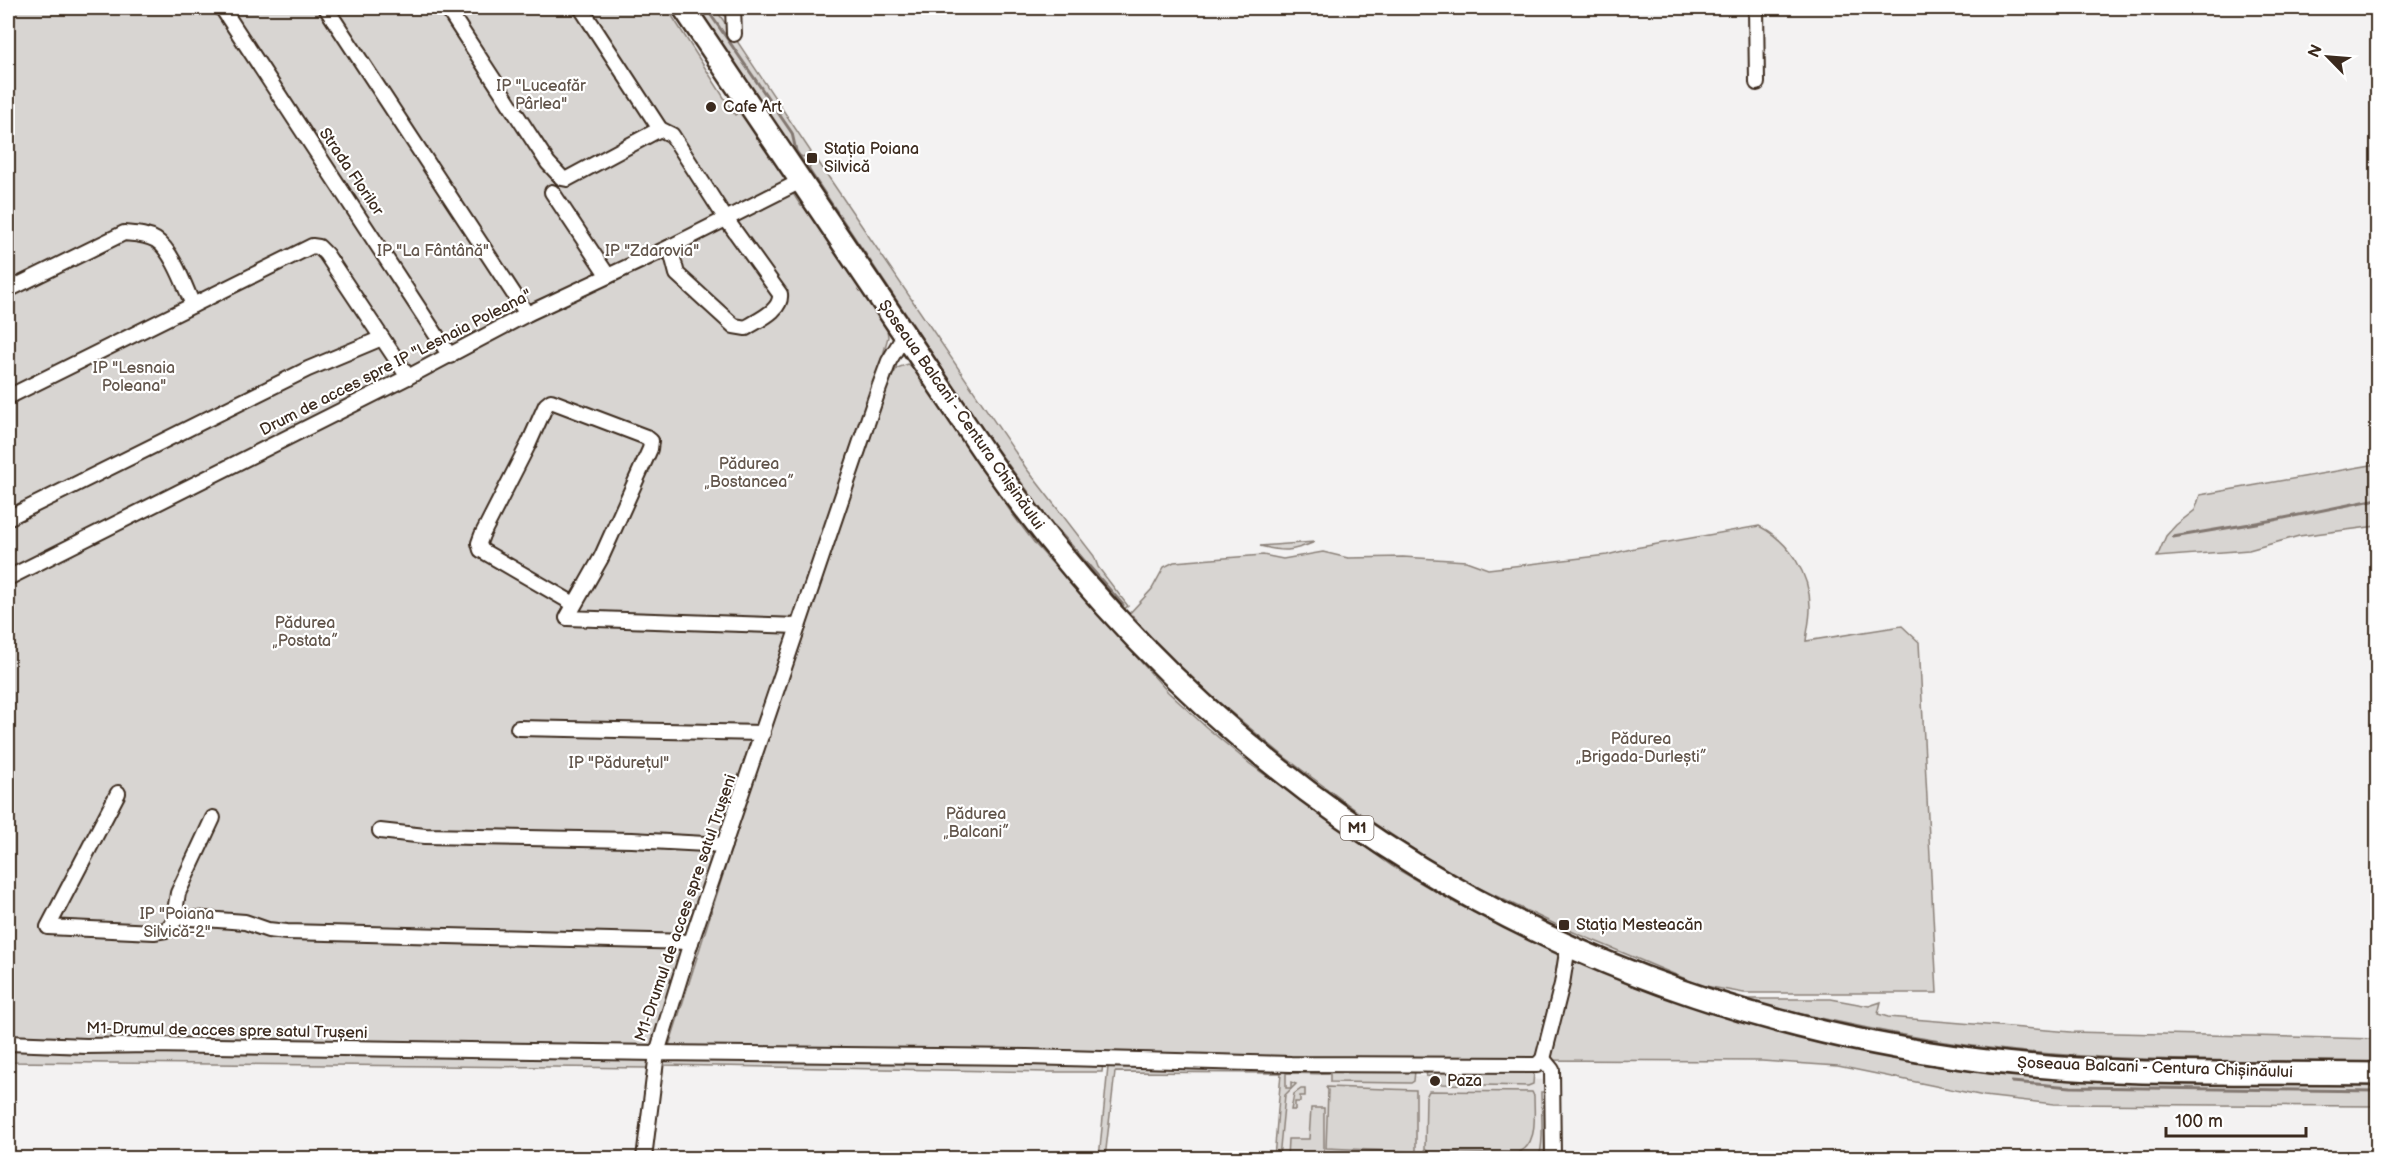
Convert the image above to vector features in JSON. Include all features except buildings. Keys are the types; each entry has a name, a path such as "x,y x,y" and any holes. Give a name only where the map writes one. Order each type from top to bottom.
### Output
{"highway":[{"name":"Șoseaua Balcani - Centura Chișinăului","path":"684,8 1031,519 1118,619 1207,709 1296,782 1399,856 1474,900 1568,946 1648,979 1752,1013 1850,1039 1934,1054 2040,1066 2118,1070 2378,1074"}],"street":[{"name":"Strada Florilor","path":"222,8 450,356"},
{"path":"326,8 527,314"},
{"path":"447,8 548,163 562,178 567,179 660,129"},
{"path":"581,8 660,129 672,135 726,219 780,294 781,301 777,308 746,328 734,326 677,274 670,247"},
{"path":"733,8 734,34"},
{"path":"1756,8 1757,83"},
{"name":"Drum de acces spre IP \"Lesnaia Poleana\"","path":"8,578 450,356 527,314 670,247 801,181"},
{"path":"552,192 608,276"},
{"path":"8,290 124,233 156,240 167,250 193,305"},
{"path":"8,397 312,246 320,247 326,254 408,377"},
{"name":"M1-Drumul de acces spre satul Trușeni","path":"8,1043 657,1053 691,942 879,388 890,361 905,334"},
{"path":"8,518 308,369 382,338"},
{"path":"574,604 482,550 480,543 546,405 550,401 646,437 651,441 650,449 602,558 567,618 798,626"},
{"path":"518,728 763,733"},
{"path":"118,793 48,927 154,932 166,930 178,916"},
{"path":"178,916 176,904 178,893 213,818"},
{"path":"381,831 425,836 632,840 724,845"},
{"path":"178,916 245,921 268,930 287,932 691,942"},
{"path":"644,1158 657,1053 1537,1065 1543,1059 1562,984 1568,946"},
{"path":"1543,1059 1552,1070 1553,1158"}],"shaded area":[{"path":"1286,1072 1548,1080 1547,1158 1279,1158"}],"green space":[{"path":"8,8 667,8 735,115 741,111 787,175 792,192 801,206 809,208 886,321 888,337 872,395 792,629 759,737 718,851 656,1043 651,1046 8,1038"},
{"path":"696,8 715,8 811,152 803,157 794,153"},
{"path":"817,160 1026,468 1094,556 1098,567 1128,606 1123,610 1081,565 1029,503 812,181 809,167"},
{"name":"Pădurea „Balcani”","path":"908,364 913,366 1013,515 1036,545 1168,692 1206,727 1250,764 1392,866 1457,904 1555,951 1561,961 1573,958 1685,1002 1806,1040 1990,1074 2098,1080 2377,1085 2378,1106 2054,1104 1984,1096 1838,1066 1762,1061 1254,1059 959,1049 669,1046 746,802 884,391 897,368"},
{"path":"2377,464 2377,526 2299,536 2249,550 2157,557 2166,536 2195,510 2200,495"},
{"name":"Pădurea „Brigada-Durlești”","path":"1759,526 1770,532 1789,550 1807,584 1810,613 1806,641 1902,626 1919,642 1937,993 1744,993 1700,985 1559,926 1454,876 1369,820 1286,758 1197,684 1128,615 1152,589 1164,567 1174,562 1263,555 1283,559 1323,552 1348,558 1403,557 1466,561 1488,569 1607,555"},
{"path":"1315,542 1288,550 1260,546"},
{"path":"1735,999 1831,999 1869,1006 1881,1002 1878,1014 1888,1017 2071,1032 2377,1039 2377,1062 2145,1059 2006,1050 1903,1035"},
{"path":"8,1048 648,1059 648,1068 8,1062"},
{"path":"664,1056 1103,1063 1102,1072 1048,1072 663,1065"},
{"path":"1111,1064 1415,1071 1414,1081 1411,1083 1330,1082 1330,1074 1286,1073 1286,1088 1291,1088 1291,1082 1296,1084 1285,1095 1279,1158 1274,1158 1281,1073 1115,1072 1105,1158 1099,1158 1108,1067"},
{"path":"1433,1068 1534,1071 1533,1084 1528,1086 1440,1084 1440,1077 1426,1076 1427,1072"},
{"path":"1326,1087 1416,1090 1416,1152 1326,1148 1328,1090"},
{"path":"1305,1089 1305,1096 1300,1096 1300,1102 1295,1102 1295,1110 1291,1110 1294,1094"},
{"path":"1429,1091 1532,1092 1534,1130 1532,1138 1523,1150 1515,1154 1428,1152 1425,1149 1426,1097"},
{"path":"1541,1092 1548,1092 1547,1158 1538,1158 1542,1136"},
{"path":"1311,1108 1324,1108 1324,1158 1287,1158 1288,1139 1309,1139"},
{"path":"1326,1155 1415,1157 1415,1158 1326,1158"}],"waterway":[{"path":"706,8 792,133 796,151 992,444 1035,502"},
{"path":"2173,537 2378,499"},
{"path":"1054,526 1123,605"},
{"path":"1132,616 1136,620"},
{"path":"2012,1082 2071,1087 2378,1091"}],"place":[{"name":"Cafe Art","path":"711,107"},
{"name":"Stația Poiana Silvică","path":"812,158"},
{"name":"Stația Mesteacăn","path":"1564,925"},
{"name":"Paza","path":"1435,1081"}],"park label":[{"name":"IP \"Luceafăr Pârlea\"","path":"541,95"},
{"name":"IP \"La Fântână\"","path":"433,251"},
{"name":"IP \"Zdarovia\"","path":"652,251"},
{"name":"IP \"Lesnaia Poleana\"","path":"134,377"},
{"name":"Pădurea „Bostancea”","path":"749,473"},
{"name":"Pădurea „Postata”","path":"305,632"},
{"name":"IP \"Pădurețul\"","path":"619,763"},
{"name":"IP \"Poiana Silvică-2\"","path":"177,923"}]}
